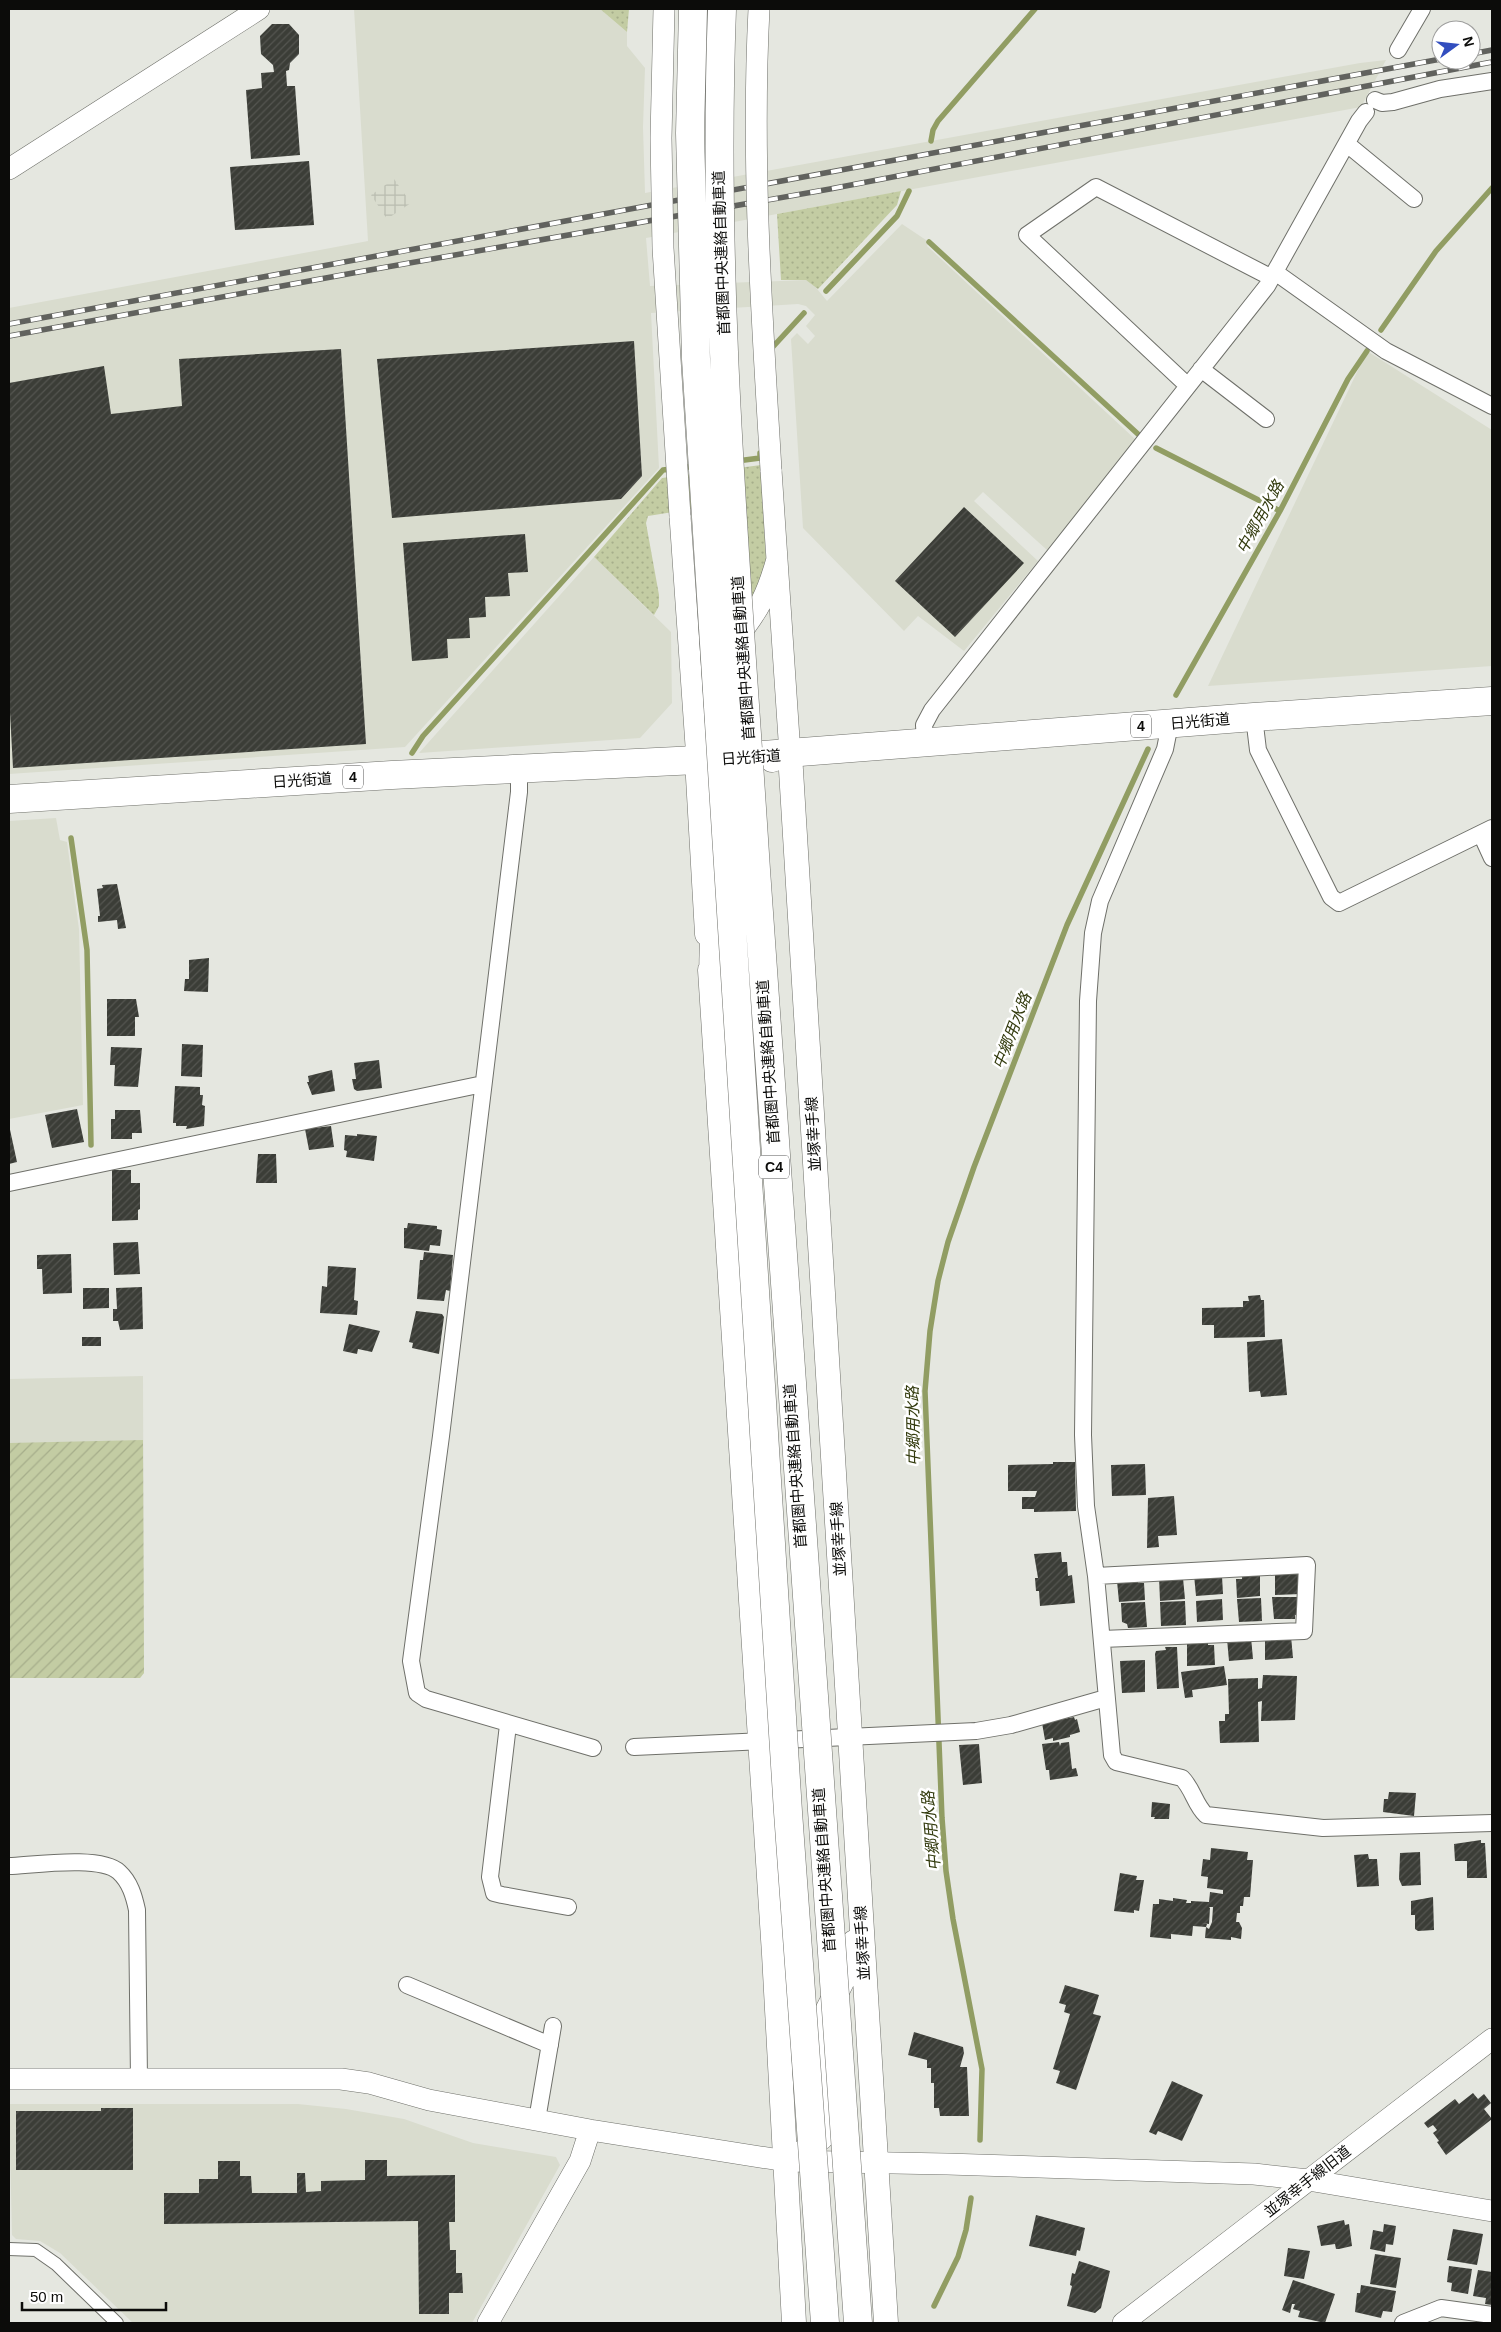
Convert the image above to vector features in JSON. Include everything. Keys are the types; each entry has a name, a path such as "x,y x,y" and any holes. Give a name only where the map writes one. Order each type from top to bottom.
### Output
{"highway":[{"name":"首都圏中央連絡自動車道","path":"693,9 690,133 696,359 788,1812 825,2323"},
{"name":"首都圏中央連絡自動車道","path":"722,9 718,158 723,331 772,1135 858,2323"},
{"name":"日光街道","path":"9,799 392,775 519,770 790,754 1254,717 1492,701"}],"main road":[{"path":"710,986 714,935 721,907 736,888 741,874 736,779 747,769 790,754"},
{"name":"並塚幸手線","path":"790,754 886,2323"},
{"path":"697,760 710,986 760,1741 794,2323"},
{"path":"786,2161 807,2150 822,2137 826,2129 825,2020 827,2011 852,1962 858,1869"}],"street":[{"path":"9,170 259,9"},
{"path":"664,9 662,129 664,248 697,760 715,749 727,737 732,714 729,654 732,645 757,613 767,593 777,559"},
{"path":"759,9 755,88 759,264 790,754"},
{"path":"1398,50 1422,9"},
{"path":"925,743 924,725 932,710 1188,386 1273,275 1347,144 1371,106 1440,90 1492,81"},
{"path":"1347,144 1414,198"},
{"path":"1188,386 1026,236 1096,187 1273,275 1386,350 1492,406"},
{"path":"1201,369 1266,419"},
{"path":"1254,717 1258,750 1330,898 1339,903 1486,831 1492,858"},
{"path":"1170,724 1166,749 1100,901 1093,933 1088,1002 1082,1435 1086,1506 1096,1576 1112,1755 1116,1762 1182,1778 1189,1785 1200,1810 1206,1815 1323,1828 1492,1822"},
{"path":"519,770 519,792 441,1436 411,1661 417,1693 426,1699 508,1725 593,1748"},
{"path":"9,1183 483,1084"},
{"path":"1096,1576 1307,1565 1304,1631 1102,1639"},
{"path":"634,1748 976,1731 1011,1725 1106,1698"},
{"path":"508,1725 490,1878 491,1886 494,1892 502,1895 568,1907"},
{"path":"9,1866 95,1863 118,1871 126,1880 131,1889 137,1910 139,2079"},
{"path":"407,1985 550,2045"},
{"path":"537,2120 553,2026"},
{"name":"並塚幸手線旧道","path":"1123,2323 1492,2039"},
{"path":"9,2079 341,2079 369,2083 429,2100 590,2130 786,2161 1254,2174 1308,2180 1492,2210"},
{"path":"488,2323 580,2161 590,2130"},
{"path":"9,2249 36,2250 56,2264 117,2323"},
{"path":"1441,2308 1448,2323"},
{"path":"1403,2323 1441,2308 1492,2315"}],"shaded area":[{"path":"354,9 600,9 627,32 627,46 645,68 643,127 645,193 1360,63 1386,60 1361,107 646,238 650,286 806,280 813,284 827,301 902,224 929,242 927,246 1136,440 1047,550 983,492 974,501 1038,561 964,651 918,616 904,631 803,528 791,339 797,333 808,344 815,336 806,326 815,315 806,306 798,304 651,313 659,468 405,747 9,774 9,308 368,241"},
{"path":"394,179 411,203 387,219 371,195"},
{"path":"1367,351 1492,430 1492,666 1208,686"},
{"path":"594,557 671,632 672,703 640,738 419,753"},
{"path":"56,818 60,840 67,842 79,929 83,1105 9,1119 9,821"},
{"path":"143,1376 144,1673 140,1678 9,1678 9,1379"},
{"path":"9,2104 298,2104 346,2109 404,2119 473,2143 556,2157 560,2165 472,2323 133,2323 60,2253 40,2241 16,2239 12,2235"}],"green space":[{"path":"600,9 629,9 627,32"},
{"path":"901,191 897,205 818,289 806,280 781,280 777,214"},
{"path":"761,465 766,559 765,572 751,606 692,509 648,516 646,523 659,595 659,606 654,615 594,557 662,478"},
{"path":"143,1440 144,1673 140,1678 9,1678 9,1443"}],"building":[{"path":"272,24 289,24 299,35 299,54 290,63 289,70 286,71 287,86 295,86 300,155 251,159 246,90 262,88 261,73 274,72 273,65 261,54 260,36"},
{"path":"309,161 314,225 235,230 230,167"},
{"path":"634,341 642,476 621,499 392,518 377,359"},
{"path":"341,349 366,744 13,768 9,694 9,383 104,366 111,414 182,406 179,359"},
{"path":"964,507 1024,563 955,637 895,581"},
{"path":"525,534 528,572 508,573 510,596 485,597 486,617 469,618 470,638 447,639 448,658 412,661 403,543"},
{"path":"117,884 126,928 118,929 117,920 98,922 98,916 100,916 97,889 103,888 102,885"},
{"path":"209,958 208,992 184,991 185,979 189,979 189,960"},
{"path":"107,999 136,999 139,1017 135,1017 135,1036 107,1036"},
{"path":"182,1044 203,1045 202,1077 181,1076"},
{"path":"111,1047 142,1048 138,1087 114,1086 115,1065 110,1065"},
{"path":"379,1060 382,1088 357,1091 354,1089 352,1079 356,1079 354,1063"},
{"path":"332,1070 335,1091 312,1095 307,1082 309,1082 308,1076"},
{"path":"175,1086 200,1087 200,1095 203,1095 202,1105 205,1106 204,1126 186,1129 187,1126 176,1126 176,1123 173,1123"},
{"path":"77,1109 84,1142 52,1148 45,1115"},
{"path":"115,1110 140,1110 142,1133 132,1133 132,1139 111,1139 111,1119 115,1119"},
{"path":"9,1125 17,1162 9,1164"},
{"path":"331,1126 334,1147 309,1150 305,1129"},
{"path":"357,1134 377,1136 374,1161 346,1157 347,1151 344,1150 345,1135 357,1136"},
{"path":"258,1154 276,1154 277,1183 256,1183"},
{"path":"112,1170 131,1170 131,1183 140,1183 138,1220 112,1221"},
{"path":"408,1223 437,1226 437,1229 442,1230 440,1246 430,1245 429,1251 404,1248 404,1228 407,1228"},
{"path":"138,1242 140,1274 114,1275 113,1243"},
{"path":"424,1252 453,1255 450,1291 446,1290 444,1301 417,1299 420,1260 423,1260"},
{"path":"71,1254 72,1293 43,1294 42,1269 37,1269 37,1255"},
{"path":"328,1266 356,1268 354,1300 358,1301 357,1315 320,1313 322,1286 327,1287"},
{"path":"142,1287 143,1329 120,1330 118,1321 113,1321 113,1309 117,1309 116,1288"},
{"path":"83,1288 109,1288 109,1308 83,1309"},
{"path":"1260,1295 1261,1300 1264,1300 1265,1337 1214,1338 1214,1325 1202,1325 1202,1308 1243,1307 1243,1301 1249,1301 1248,1296"},
{"path":"416,1311 442,1314 444,1317 439,1354 412,1348 413,1343 409,1342"},
{"path":"349,1324 380,1331 372,1352 358,1349 357,1354 343,1351"},
{"path":"82,1337 101,1337 101,1346 82,1346"},
{"path":"1282,1339 1287,1395 1261,1397 1260,1391 1249,1392 1247,1342"},
{"path":"1053,1462 1075,1462 1076,1511 1034,1512 1034,1509 1022,1509 1022,1497 1035,1497 1037,1491 1008,1491 1008,1465 1053,1464"},
{"path":"1145,1464 1146,1495 1112,1496 1111,1465"},
{"path":"1174,1496 1177,1535 1158,1536 1159,1547 1147,1548 1148,1498"},
{"path":"1061,1552 1062,1562 1067,1562 1068,1576 1072,1575 1075,1603 1040,1606 1039,1591 1036,1591 1035,1578 1038,1578 1034,1554"},
{"path":"1260,1571 1260,1596 1237,1598 1236,1579 1242,1579 1242,1572"},
{"path":"1299,1573 1301,1594 1275,1595 1275,1574"},
{"path":"1194,1575 1222,1576 1223,1594 1196,1596"},
{"path":"1159,1577 1183,1578 1185,1599 1160,1601"},
{"path":"1138,1580 1138,1583 1144,1583 1145,1600 1119,1602 1117,1581"},
{"path":"1272,1597 1299,1597 1300,1615 1295,1615 1295,1619 1274,1619"},
{"path":"1261,1598 1262,1621 1239,1622 1237,1599"},
{"path":"1222,1599 1223,1620 1197,1622 1196,1601"},
{"path":"1185,1601 1186,1625 1161,1626 1160,1602"},
{"path":"1145,1602 1147,1627 1128,1628 1127,1624 1122,1622 1121,1603"},
{"path":"1291,1636 1293,1658 1265,1660 1265,1638"},
{"path":"1251,1637 1253,1659 1229,1661 1227,1639"},
{"path":"1208,1643 1208,1645 1214,1645 1215,1665 1187,1666 1187,1644"},
{"path":"1165,1647 1177,1647 1179,1688 1157,1689 1155,1654 1156,1651 1166,1650"},
{"path":"1145,1660 1145,1692 1122,1693 1120,1661"},
{"path":"1224,1666 1227,1685 1192,1690 1193,1697 1185,1698 1181,1672"},
{"path":"1263,1675 1297,1676 1295,1720 1261,1721 1262,1701 1258,1702 1259,1742 1220,1743 1219,1721 1225,1721 1225,1714 1229,1714 1228,1679 1258,1678 1258,1689 1262,1688"},
{"path":"1074,1717 1075,1720 1077,1719 1080,1732 1070,1735 1070,1737 1053,1741 1053,1738 1045,1740 1042,1723"},
{"path":"1059,1742 1060,1746 1061,1743 1069,1742 1072,1769 1076,1768 1078,1776 1050,1780 1049,1770 1046,1770 1042,1744"},
{"path":"979,1744 982,1783 963,1785 959,1745"},
{"path":"1389,1792 1416,1793 1414,1816 1383,1812 1384,1799 1388,1799"},
{"path":"1152,1802 1170,1804 1169,1819 1154,1819 1155,1817 1151,1817"},
{"path":"1481,1840 1481,1843 1485,1843 1487,1878 1467,1878 1467,1861 1455,1861 1454,1844"},
{"path":"1211,1848 1248,1852 1247,1860 1253,1860 1250,1897 1244,1897 1243,1906 1240,1906 1240,1913 1237,1913 1236,1922 1239,1922 1242,1928 1241,1939 1231,1937 1231,1940 1205,1938 1206,1927 1193,1926 1192,1936 1171,1934 1171,1939 1150,1937 1153,1904 1159,1904 1159,1899 1173,1901 1173,1898 1187,1900 1186,1903 1191,1903 1191,1901 1209,1902 1210,1892 1223,1894 1223,1890 1207,1888 1208,1877 1201,1876 1203,1859 1210,1860","holes":["1209,1907 1213,1907 1212,1922 1209,1929 1206,1927 1207,1924 1202,1923 1209,1924"]},
{"path":"1420,1852 1421,1885 1402,1886 1399,1879 1400,1853"},
{"path":"1368,1854 1369,1859 1377,1859 1379,1886 1357,1887 1354,1855"},
{"path":"1120,1873 1137,1876 1136,1880 1144,1880 1139,1911 1134,1910 1134,1913 1114,1911"},
{"path":"1433,1897 1434,1930 1418,1931 1415,1929 1415,1915 1411,1915 1411,1901"},
{"path":"1065,1985 1099,1995 1093,2014 1101,2016 1076,2090 1056,2083 1060,2071 1053,2069 1070,2014 1064,2012 1066,2005 1059,2003"},
{"path":"914,2032 963,2047 964,2053 960,2067 967,2067 969,2116 940,2116 939,2108 934,2108 934,2083 931,2083 931,2068 927,2068 927,2060 908,2055"},
{"path":"1172,2081 1203,2095 1182,2141 1158,2131 1156,2135 1149,2132"},
{"path":"1473,2093 1478,2099 1484,2094 1491,2103 1484,2109 1492,2119 1446,2155 1433,2133 1437,2130 1433,2125 1428,2128 1424,2123 1455,2099 1459,2104"},
{"path":"101,2108 133,2108 133,2170 16,2170 16,2111 101,2111"},
{"path":"365,2160 387,2160 387,2176 455,2175 455,2222 449,2222 450,2250 456,2250 456,2273 462,2273 463,2293 449,2293 449,2314 419,2314 418,2221 164,2224 164,2193 199,2193 199,2179 218,2179 218,2161 240,2161 240,2176 251,2176 252,2193 297,2193 297,2173 305,2173 306,2192 321,2191 321,2181 365,2180"},
{"path":"1036,2215 1085,2228 1080,2251 1077,2250 1076,2256 1029,2246"},
{"path":"1344,2220 1345,2225 1349,2224 1352,2246 1336,2249 1335,2244 1321,2246 1317,2226"},
{"path":"1384,2224 1396,2226 1393,2245 1386,2244 1385,2252 1370,2249 1373,2230 1383,2232"},
{"path":"1453,2229 1483,2234 1477,2265 1447,2260"},
{"path":"1288,2248 1310,2251 1304,2279 1284,2276"},
{"path":"1375,2254 1401,2258 1396,2288 1370,2284"},
{"path":"1079,2261 1110,2271 1101,2308 1095,2313 1067,2306 1072,2286 1070,2285 1072,2273 1075,2274"},
{"path":"1449,2266 1472,2269 1468,2294 1451,2291 1452,2283 1447,2282"},
{"path":"1478,2270 1492,2272 1492,2305 1485,2304 1486,2298 1473,2296"},
{"path":"1293,2280 1335,2294 1325,2323 1298,2317 1300,2311 1293,2309 1295,2304 1292,2304 1290,2313 1282,2310"},
{"path":"1361,2285 1396,2291 1392,2312 1383,2311 1381,2318 1355,2312 1357,2293 1360,2293"}],"waterway":[{"path":"931,141 933,130 938,121 1035,9"},
{"name":"中郷用水路","path":"1381,330 1436,251 1492,188"},
{"path":"826,291 897,216 909,191"},
{"path":"929,242 1139,435"},
{"path":"770,350 804,313"},
{"name":"中郷用水路","path":"1176,695 1280,511 1348,379 1367,351"},
{"path":"1156,448 1280,511"},
{"path":"737,461 760,458 760,453"},
{"path":"412,753 423,736 663,470 696,466"},
{"name":"中郷用水路","path":"980,2140 982,2069 953,1919 946,1871 942,1818 925,1391 930,1331 938,1281 948,1242 974,1167 1067,925 1148,749"},
{"path":"71,838 87,950 91,1145"},
{"name":"中郷用水路","path":"934,2306 958,2257 966,2230 971,2198"}],"railway":[{"path":"1481,52 1492,50"},
{"path":"9,324 1431,61"},
{"path":"9,336 830,189 1492,62"}]}
